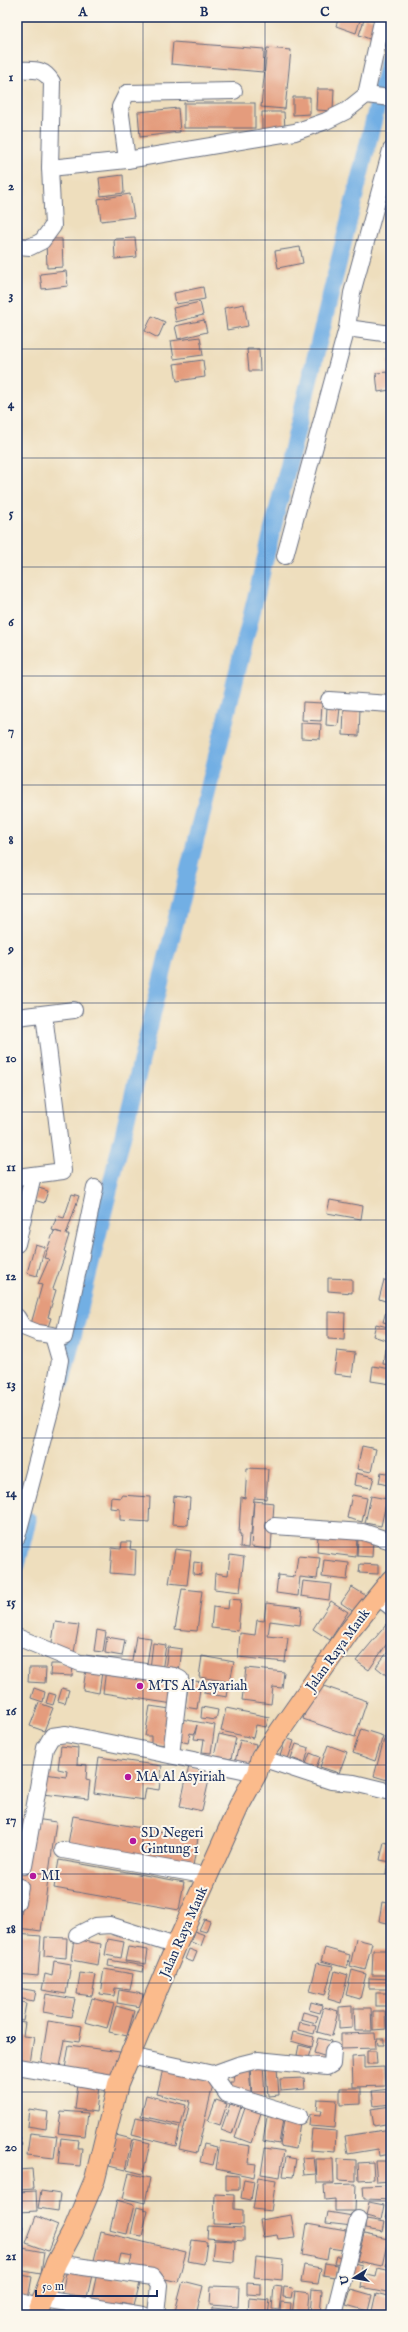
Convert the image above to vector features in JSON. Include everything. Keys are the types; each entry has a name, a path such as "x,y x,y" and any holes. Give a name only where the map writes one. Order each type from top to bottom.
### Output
{"main road":[{"name":"Jalan Raya Mauk","path":"40,2307 56,2263 73,2231 95,2179 118,2084 176,1946 209,1876 239,1806 259,1766 351,1629 384,1602 391,1580"}],"street":[{"path":"369,95 383,17"},
{"path":"17,70 36,69 47,73 52,82 50,168 53,226 42,241 30,247 17,246"},
{"path":"127,160 120,107 127,93 234,91"},
{"path":"50,168 127,160 295,132 326,121 346,111 369,95 391,98"},
{"path":"285,556 347,328 352,293 391,150"},
{"path":"347,328 391,334"},
{"path":"329,700 391,704"},
{"path":"17,1017 74,1010"},
{"path":"17,1177 62,1171 44,1014"},
{"path":"17,1244 33,1174"},
{"path":"17,1317 23,1327 53,1336 64,1337 95,1188"},
{"path":"17,1537 52,1404 60,1360 53,1336"},
{"path":"274,1526 363,1532 391,1541"},
{"path":"22,1638 80,1663 174,1676 180,1679 171,1756"},
{"path":"24,1866 45,1748 52,1736 66,1734 171,1756 259,1766 331,1781 354,1783 391,1792"},
{"path":"63,1850 209,1876"},
{"path":"77,1935 95,1926 110,1925 176,1946"},
{"path":"130,2056 213,2074 258,2060 327,2067 332,2064 334,2051"},
{"path":"17,2067 118,2084"},
{"path":"213,2074 227,2094 298,2116"},
{"path":"334,2315 358,2219"},
{"path":"56,2263 153,2277 158,2285 156,2315"},
{"path":"17,2301 40,2307 144,2315"}],"path":[{"path":"17,2118 21,2145 17,2152"}],"building":[{"path":"339,17 361,17 356,33 336,26"},
{"path":"365,17 379,22 372,40 359,35"},
{"path":"173,42 264,49 263,72 171,64"},
{"path":"267,48 291,50 285,109 261,107"},
{"path":"317,89 334,89 333,111 316,110"},
{"path":"293,97 310,97 310,114 293,115"},
{"path":"184,103 255,103 255,128 184,128"},
{"path":"178,108 180,132 140,137 138,112"},
{"path":"262,112 284,112 285,130 262,130"},
{"path":"123,175 124,193 101,196 99,178"},
{"path":"130,194 134,217 101,221 98,199"},
{"path":"135,238 137,257 115,259 114,239"},
{"path":"46,239 62,239 63,267 47,268"},
{"path":"300,247 303,263 278,268 275,251"},
{"path":"66,271 68,286 42,289 40,274"},
{"path":"203,287 205,299 176,304 174,293"},
{"path":"200,302 203,315 176,322 173,308"},
{"path":"244,304 248,326 227,330 224,308"},
{"path":"152,316 165,322 158,338 145,331"},
{"path":"204,320 207,332 178,339 175,326"},
{"path":"200,337 203,355 174,359 171,341"},
{"path":"247,349 259,349 260,371 249,371"},
{"path":"203,360 205,377 177,381 174,364"},
{"path":"388,360 391,360 391,374 390,374"},
{"path":"388,372 390,390 378,392 376,373"},
{"path":"303,702 322,703 321,721 302,720"},
{"path":"327,707 340,708 338,726 326,725"},
{"path":"344,708 360,708 359,736 343,735"},
{"path":"301,723 321,724 320,739 301,738"},
{"path":"39,1188 48,1191 44,1203 34,1200"},
{"path":"72,1194 79,1196 66,1235 69,1235 64,1251 66,1252 53,1289 56,1290 48,1317 51,1318 47,1330 31,1324 42,1285 38,1284 49,1259 44,1258 54,1231 62,1233 52,1230 57,1216 64,1218"},
{"path":"330,1200 363,1206 361,1219 327,1213"},
{"path":"35,1244 45,1247 37,1276 27,1273"},
{"path":"391,1250 391,1266 387,1265"},
{"path":"388,1267 391,1268 391,1277 386,1276"},
{"path":"328,1278 352,1279 352,1293 328,1291"},
{"path":"384,1280 391,1281 391,1303 379,1299"},
{"path":"387,1308 391,1309 391,1324 383,1322"},
{"path":"328,1312 345,1313 344,1340 328,1339"},
{"path":"376,1324 391,1328 391,1342 373,1336"},
{"path":"385,1349 391,1350 391,1365 383,1364"},
{"path":"337,1351 355,1353 352,1376 334,1374"},
{"path":"373,1366 391,1369 391,1384 371,1381"},
{"path":"362,1446 376,1449 371,1472 357,1469"},
{"path":"247,1468 268,1469 266,1499 254,1498 251,1535 249,1535 248,1548 240,1547 241,1534 239,1534 241,1497 245,1498"},
{"path":"381,1472 391,1474 391,1486 379,1483"},
{"path":"356,1473 374,1477 371,1488 354,1485"},
{"path":"121,1495 150,1497 149,1522 120,1520 120,1509 110,1508 111,1497 121,1498"},
{"path":"352,1495 367,1498 362,1522 347,1518"},
{"path":"174,1496 190,1498 188,1525 172,1524"},
{"path":"371,1496 387,1499 381,1526 365,1523"},
{"path":"254,1501 274,1503 271,1549 251,1547"},
{"path":"318,1535 357,1536 356,1557 317,1552"},
{"path":"358,1538 373,1539 372,1557 357,1556"},
{"path":"122,1542 131,1542 130,1549 136,1550 135,1575 110,1573 112,1548 121,1549"},
{"path":"175,1549 191,1551 187,1585 169,1583"},
{"path":"230,1555 244,1557 240,1592 214,1589 215,1573 228,1575"},
{"path":"298,1556 320,1558 317,1579 300,1577 298,1596 276,1593 278,1575 295,1577"},
{"path":"324,1560 349,1563 347,1580 322,1577"},
{"path":"194,1562 202,1563 201,1575 193,1574"},
{"path":"360,1564 378,1565 378,1574 359,1573"},
{"path":"303,1581 331,1584 329,1600 301,1596"},
{"path":"352,1587 365,1595 354,1612 341,1603"},
{"path":"182,1589 202,1591 197,1631 175,1629"},
{"path":"229,1599 241,1600 238,1631 211,1628 213,1607 228,1609"},
{"path":"331,1601 348,1612 330,1640 313,1629"},
{"path":"266,1603 302,1607 300,1625 270,1621 268,1636 288,1638 285,1662 238,1657 240,1633 255,1635 257,1620 264,1621"},
{"path":"391,1619 391,1644 388,1642 369,1670 356,1661"},
{"path":"55,1622 79,1625 74,1652 51,1649"},
{"path":"97,1630 106,1632 103,1652 94,1651"},
{"path":"136,1636 151,1638 146,1670 131,1667"},
{"path":"107,1637 125,1640 122,1656 105,1653"},
{"path":"153,1643 166,1645 162,1671 150,1669"},
{"path":"168,1647 182,1649 179,1672 165,1670"},
{"path":"391,1648 391,1679 376,1667"},
{"path":"202,1656 234,1662 230,1682 199,1677"},
{"path":"51,1664 73,1664 72,1676 50,1675"},
{"path":"29,1668 46,1668 45,1683 28,1682"},
{"path":"246,1668 284,1672 282,1688 273,1687 271,1704 242,1700"},
{"path":"86,1669 102,1672 99,1693 83,1690"},
{"name":"MTS Al Asyariah","path":"106,1669 177,1680 173,1704 103,1693"},
{"path":"189,1680 201,1682 197,1709 185,1707"},
{"path":"205,1681 229,1685 227,1697 204,1693"},
{"path":"315,1683 367,1701 355,1737 303,1719"},
{"path":"34,1688 45,1692 43,1702 31,1698"},
{"path":"62,1688 69,1690 65,1703 58,1701"},
{"path":"49,1693 56,1695 53,1705 46,1703"},
{"path":"39,1703 53,1708 44,1731 30,1726"},
{"path":"150,1706 170,1709 165,1745 151,1743 151,1736 145,1736"},
{"path":"202,1707 218,1710 216,1720 201,1718"},
{"path":"226,1708 269,1717 266,1727 256,1725 253,1738 221,1731"},
{"path":"181,1719 215,1725 211,1753 202,1752 204,1740 194,1739 197,1725 194,1734 190,1733 188,1743 176,1740"},
{"path":"361,1729 383,1736 375,1761 353,1753"},
{"path":"219,1734 236,1738 231,1759 214,1756"},
{"path":"385,1736 391,1738 391,1765 387,1780 374,1776"},
{"path":"286,1738 294,1741 288,1759 280,1756"},
{"path":"240,1740 256,1744 251,1766 235,1762"},
{"path":"296,1744 309,1748 305,1763 291,1758"},
{"path":"328,1745 347,1752 339,1773 320,1767"},
{"path":"61,1746 78,1748 77,1764 87,1765 86,1779 90,1780 88,1799 42,1794 45,1774 66,1777 67,1771 58,1769"},
{"path":"310,1753 320,1757 316,1768 306,1764"},
{"name":"MA Al Asyiriah","path":"99,1757 162,1766 159,1790 146,1788 144,1800 94,1793"},
{"path":"189,1766 211,1771 202,1811 180,1806"},
{"name":"SD Negeri Gintung 1","path":"73,1816 198,1838 193,1866 68,1844"},
{"path":"17,1818 28,1820 25,1842 17,1841"},
{"name":"MI","path":"35,1819 56,1822 41,1931 19,1928 25,1888 17,1887 17,1864"},
{"path":"384,1842 391,1844 391,1862 380,1860"},
{"name":"SD Negeri Gintung 1","path":"59,1860 184,1882 179,1910 54,1888"},
{"path":"387,1866 391,1867 391,1875 386,1874"},
{"path":"382,1902 391,1904 391,1924 379,1921"},
{"path":"204,1919 210,1921 206,1932 199,1930"},
{"path":"194,1931 205,1935 201,1946 191,1942"},
{"path":"17,1934 41,1936 38,1976 17,1974"},
{"path":"45,1937 67,1938 66,1958 44,1956"},
{"path":"74,1939 101,1944 98,1965 71,1960"},
{"path":"108,1939 124,1942 121,1958 105,1955"},
{"path":"356,1939 372,1943 365,1970 350,1966"},
{"path":"128,1947 148,1950 146,1964 125,1961"},
{"path":"325,1948 350,1955 347,1968 321,1961"},
{"path":"189,1949 197,1952 193,1962 185,1959"},
{"path":"373,1950 391,1950 391,1975 372,1975"},
{"path":"109,1960 144,1966 143,1972 108,1966"},
{"path":"54,1961 71,1964 66,1994 42,1990 45,1974 52,1976"},
{"path":"317,1963 333,1966 325,1995 310,1991"},
{"path":"104,1969 133,1974 130,1990 115,1988 114,1996 100,1994"},
{"path":"352,1970 366,1974 360,1999 346,1995"},
{"path":"335,1971 348,1975 341,2003 328,1999"},
{"path":"80,1973 96,1975 92,1996 77,1994"},
{"path":"369,1978 391,1979 391,1989 369,1989"},
{"path":"17,1988 36,1991 34,2001 17,1998"},
{"path":"119,1990 143,1994 141,2007 117,2003"},
{"path":"376,1993 391,1993 391,2006 376,2006"},
{"path":"46,1994 75,1999 71,2017 43,2012"},
{"path":"92,1998 114,2004 107,2028 85,2022"},
{"path":"17,2001 26,2003 23,2021 17,2020"},
{"path":"311,2002 322,2005 320,2013 309,2010"},
{"path":"116,2006 134,2011 127,2036 109,2032"},
{"path":"352,2006 352,2028 339,2029 339,2007"},
{"path":"324,2007 338,2011 332,2036 317,2032"},
{"path":"354,2008 371,2008 372,2031 355,2031"},
{"path":"373,2011 385,2011 386,2029 373,2030"},
{"path":"303,2012 318,2016 316,2023 301,2019"},
{"path":"388,2012 391,2012 391,2035 389,2035"},
{"path":"48,2021 82,2026 79,2042 65,2040 60,2067 41,2064"},
{"path":"17,2022 25,2023 23,2036 34,2037 30,2063 17,2061"},
{"path":"300,2022 316,2026 314,2034 298,2030"},
{"path":"293,2032 314,2037 312,2047 291,2041"},
{"path":"375,2033 376,2048 341,2049 341,2034"},
{"path":"318,2038 331,2041 327,2057 314,2053"},
{"path":"377,2039 384,2039 384,2045 378,2045"},
{"path":"69,2045 120,2052 115,2080 65,2069"},
{"path":"299,2045 311,2048 308,2058 297,2055"},
{"path":"367,2051 376,2051 377,2064 367,2064"},
{"path":"364,2056 364,2068 384,2067 385,2086 353,2087 352,2057"},
{"path":"263,2064 265,2096 252,2097 250,2066"},
{"path":"277,2068 279,2095 268,2096 266,2069"},
{"path":"163,2069 214,2081 197,2153 179,2149 190,2102 157,2094"},
{"path":"249,2069 251,2093 231,2094 230,2082 234,2082 233,2071"},
{"path":"304,2078 305,2089 281,2091 280,2079"},
{"path":"78,2083 99,2086 96,2112 75,2109"},
{"path":"340,2088 361,2088 361,2104 340,2105"},
{"path":"391,2089 391,2104 374,2106 372,2091"},
{"path":"146,2095 186,2105 181,2125 141,2116"},
{"path":"318,2099 337,2100 335,2128 309,2126 310,2114 321,2115 322,2110 317,2110"},
{"path":"216,2100 227,2104 220,2125 208,2121"},
{"path":"230,2104 241,2107 232,2134 221,2130"},
{"path":"391,2106 391,2123 374,2126 371,2109"},
{"path":"245,2108 261,2113 251,2143 235,2137"},
{"path":"29,2109 48,2112 46,2129 27,2126"},
{"path":"61,2111 88,2113 85,2136 58,2133"},
{"path":"136,2117 180,2127 176,2146 132,2135"},
{"path":"267,2117 283,2119 279,2144 263,2141"},
{"path":"284,2120 300,2122 296,2149 280,2146"},
{"path":"312,2129 336,2131 335,2152 310,2150"},
{"path":"391,2129 391,2154 379,2156 378,2149 348,2154 345,2136"},
{"path":"30,2133 57,2136 54,2158 27,2155"},
{"path":"116,2135 132,2139 125,2170 109,2166"},
{"path":"61,2138 78,2140 77,2148 82,2148 80,2166 58,2164"},
{"path":"134,2139 150,2143 143,2174 127,2170"},
{"path":"220,2141 250,2146 248,2163 256,2164 254,2177 216,2169"},
{"path":"204,2144 217,2147 213,2165 200,2162"},
{"path":"265,2148 284,2151 280,2177 261,2174"},
{"path":"286,2157 296,2159 293,2177 283,2176"},
{"path":"314,2157 316,2174 304,2175 302,2158"},
{"path":"316,2159 333,2159 334,2183 317,2183"},
{"path":"338,2159 356,2160 356,2181 338,2180"},
{"path":"375,2161 391,2161 391,2181 377,2182"},
{"path":"373,2162 374,2179 359,2180 358,2163"},
{"path":"32,2169 34,2189 17,2190 17,2170"},
{"path":"129,2173 150,2178 145,2203 123,2198"},
{"path":"226,2175 239,2176 239,2190 226,2190"},
{"path":"258,2177 276,2180 271,2211 253,2209"},
{"path":"244,2179 254,2181 251,2200 241,2198"},
{"path":"356,2184 355,2211 335,2211 335,2199 325,2200 324,2185"},
{"path":"391,2185 391,2200 364,2199 363,2186"},
{"path":"36,2191 37,2211 17,2212 17,2192"},
{"path":"41,2191 60,2194 58,2211 38,2208"},
{"path":"215,2194 234,2195 234,2209 243,2210 243,2225 214,2224"},
{"path":"117,2200 134,2205 127,2234 110,2230"},
{"path":"369,2202 384,2205 381,2220 366,2216"},
{"path":"389,2204 391,2205 391,2219 386,2218"},
{"path":"137,2207 148,2210 142,2236 131,2234"},
{"path":"328,2212 353,2216 352,2226 326,2223"},
{"path":"291,2215 295,2237 278,2239 277,2235 263,2237 260,2220"},
{"path":"36,2216 58,2225 48,2251 26,2243"},
{"path":"366,2219 385,2222 383,2232 365,2229"},
{"path":"307,2224 346,2231 343,2250 329,2248 327,2260 302,2255"},
{"path":"17,2225 23,2226 20,2243 17,2242"},
{"path":"208,2226 244,2228 244,2241 207,2238"},
{"path":"101,2232 186,2252 178,2282 128,2270 132,2256 121,2254 118,2266 94,2260"},
{"path":"364,2234 388,2239 382,2266 357,2261"},
{"path":"192,2240 207,2242 204,2264 188,2261"},
{"path":"214,2240 235,2241 234,2262 212,2260"},
{"path":"391,2247 391,2267 386,2266"},
{"path":"22,2248 44,2252 41,2274 18,2270"},
{"path":"336,2256 345,2257 344,2264 334,2263"},
{"path":"256,2257 283,2260 282,2280 254,2277"},
{"path":"350,2262 362,2265 360,2279 347,2276"},
{"path":"325,2263 337,2265 335,2277 323,2275"},
{"path":"304,2265 321,2268 318,2284 301,2282"},
{"path":"378,2268 391,2271 387,2292 361,2287 363,2274 376,2277"},
{"path":"67,2269 92,2275 86,2302 61,2296"},
{"path":"97,2273 140,2283 134,2305 120,2302 119,2307 91,2301"},
{"path":"17,2274 32,2277 28,2299 17,2298"},
{"path":"183,2281 203,2286 196,2315 174,2315"},
{"path":"247,2283 261,2284 261,2295 247,2294"},
{"path":"211,2286 239,2287 238,2307 210,2305"},
{"path":"274,2286 282,2287 279,2310 272,2309"},
{"path":"284,2287 293,2288 291,2298 283,2297"},
{"path":"312,2289 322,2290 320,2315 310,2315"},
{"path":"351,2289 372,2295 368,2311 346,2305"},
{"path":"295,2291 309,2293 307,2315 292,2315"},
{"path":"376,2293 391,2297 391,2315 372,2311"},
{"path":"249,2298 270,2300 268,2315 248,2315"},
{"path":"281,2302 291,2303 290,2313 280,2312"},
{"path":"212,2308 236,2310 236,2315 212,2315"},
{"path":"68,2309 92,2314 92,2315 67,2315"}],"waterway":[{"path":"62,1381 391,50"},
{"path":"17,1565 28,1520"}],"place":[{"name":"MTS Al Asyariah","path":"140,1686"},
{"name":"MA Al Asyiriah","path":"128,1777"},
{"name":"SD Negeri Gintung 1","path":"133,1841"},
{"name":"MI","path":"33,1876"}]}
